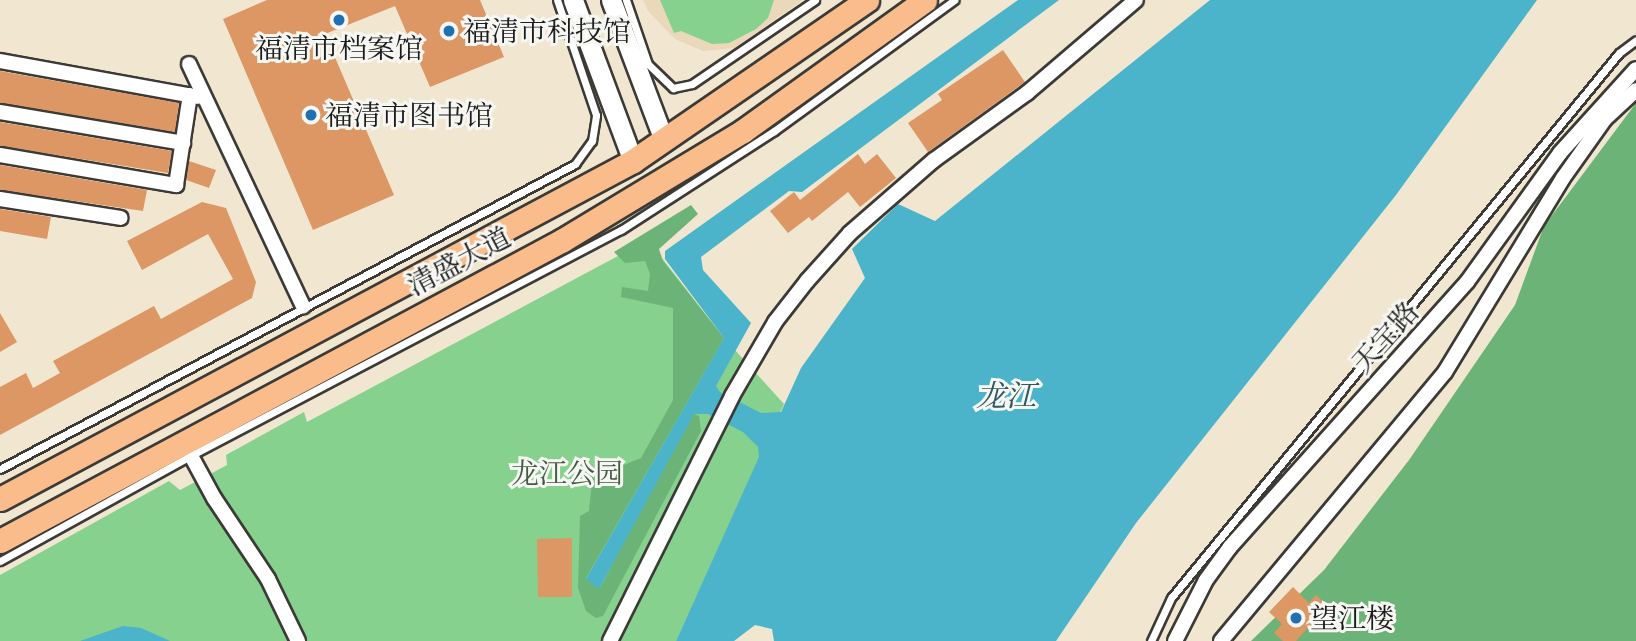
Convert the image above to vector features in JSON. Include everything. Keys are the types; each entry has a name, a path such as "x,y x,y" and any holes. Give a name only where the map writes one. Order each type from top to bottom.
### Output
{"main road":[{"name":"清盛大道","path":"0,499 633,161 867,0"},
{"name":"清盛大道","path":"0,541 186,449 563,240 743,131 925,0"}],"street":[{"path":"573,0 633,161"},
{"path":"611,0 664,140"},
{"path":"610,641 718,421 775,322 850,233 934,160 1027,93 1136,0"},
{"path":"0,61 197,97"},
{"path":"189,64 197,97 303,306"},
{"name":"天宝路","path":"1175,641 1206,580 1230,547 1467,282 1560,152 1636,69"},
{"path":"1221,641 1446,372 1563,178 1605,119 1636,90"},
{"path":"0,155 176,185 183,143 197,97"},
{"path":"0,111 183,143"},
{"path":"0,199 121,219"},
{"path":"186,449 268,579 298,641"}],"lane":[{"path":"0,469 575,164 592,141 596,115 557,0"},
{"path":"626,0 648,64 673,88 692,84 815,0"},
{"path":"0,561 186,449 571,258 672,200 954,0"},
{"path":"1151,641 1180,588 1619,53 1636,40"}],"shaded area":[{"path":"643,0 803,0 734,48 703,51 675,39 648,11"}],"green space":[{"path":"660,0 774,0 768,18 756,29 729,43 712,44 681,31 674,33"},
{"path":"1636,103 1636,641 1251,641 1324,570 1409,460 1515,305 1544,226"},
{"path":"691,205 698,214 659,249 663,261 724,338 586,578 600,588 685,425 694,414 699,416 701,431 603,616 596,618 586,611 578,588 580,516 589,511 592,481 581,478 581,470 619,467 641,458 673,400 673,308 621,297 622,287 648,291 650,274 645,261 625,263 614,252"},
{"name":"龙江公园","path":"648,240 724,338 784,404 676,641 0,641 0,575 169,481 180,490 227,465 226,455 304,412 307,422"}],"water":[{"name":"龙江","path":"1018,0 1059,0 802,192 789,191 701,257 703,270 751,323 716,386 720,392 761,413 781,412 801,368 865,278 852,249 898,204 935,221 1210,0 1537,0 1396,195 1136,523 1056,641 774,641 772,629 755,625 734,641 676,641 759,457 758,447 743,432 708,414 694,414 599,589 586,579 724,338 665,259 665,251"},
{"path":"123,626 141,628 170,641 80,641"}],"building":[{"name":"福清市图书馆","path":"267,0 480,0 504,57 430,87 395,6 325,34 394,195 313,230 223,19"},
{"path":"1003,50 1025,82 928,152 908,123 942,100 938,94"},
{"path":"0,71 179,103 175,132 0,103"},
{"path":"0,122 172,151 168,173 0,146"},
{"path":"858,154 865,164 877,154 896,178 860,207 848,192 812,221 809,217 788,233 770,211 794,192 800,200"},
{"path":"189,161 216,170 209,188 186,180"},
{"path":"0,165 147,190 143,211 0,190"},
{"path":"202,202 226,208 256,282 252,298 0,435 0,387 26,373 33,388 60,373 53,361 154,306 161,319 233,279 208,234 142,270 127,241"},
{"path":"0,209 51,217 47,239 0,231"},
{"path":"0,313 17,342 0,352"},
{"path":"572,538 572,597 538,597 537,539"},
{"name":"望江楼","path":"1293,587 1309,603 1316,595 1328,606 1296,641 1283,641 1274,633 1282,624 1269,612"}],"place":[{"name":"福清市档案馆","path":"339,20"},
{"name":"福清市科技馆","path":"449,31"},
{"name":"福清市图书馆","path":"311,115"},
{"name":"望江楼","path":"1296,618"}]}
